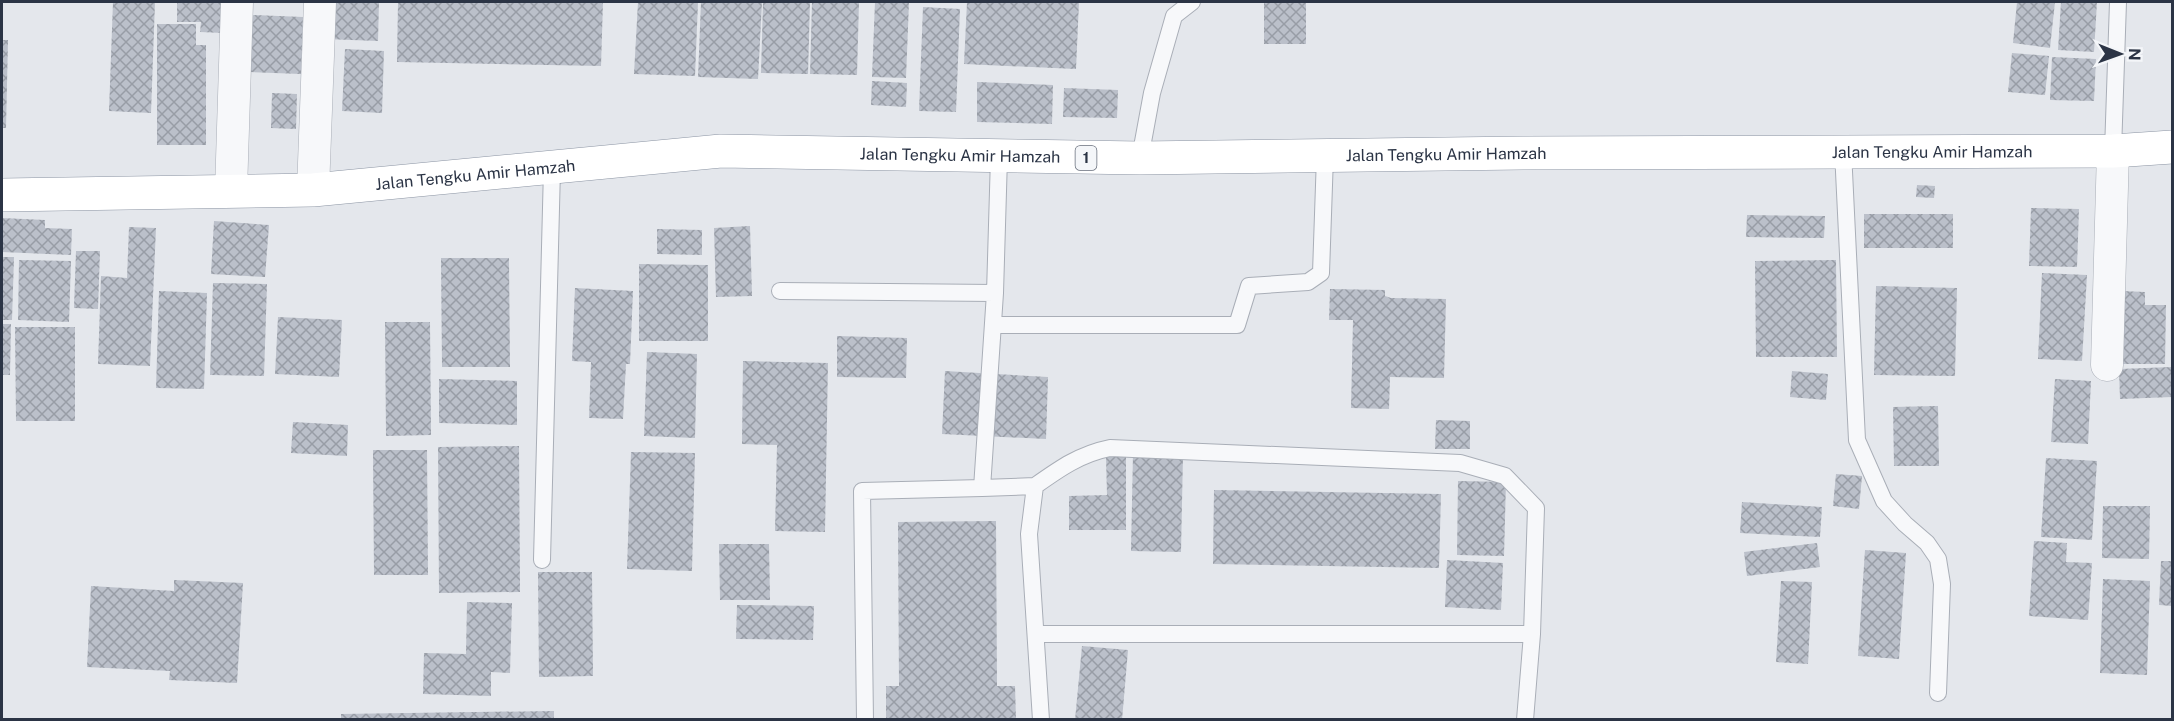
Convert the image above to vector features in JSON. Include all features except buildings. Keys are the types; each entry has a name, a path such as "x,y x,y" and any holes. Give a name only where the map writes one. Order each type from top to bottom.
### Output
{"highway":[{"name":"Jalan Tengku Amir Hamzah","path":"2,195 313,190 552,169 721,151 1140,158 1843,151 2113,151 2172,147"}],"street":[{"path":"231,191 237,2"},
{"path":"313,190 320,2"},
{"path":"2107,365 2113,151"}],"lane":[{"path":"1140,158 1152,93 1174,16 1192,2"},
{"path":"2113,151 2118,2"},
{"path":"1843,151 1857,440 1884,501 1927,543 1938,559 1942,584 1938,693"},
{"path":"993,325 1237,325 1249,286 1308,282 1321,273 1325,156"},
{"path":"982,488 995,293 999,157"},
{"path":"542,560 552,169"},
{"path":"780,291 995,293"},
{"path":"865,720 862,491 1035,486 1068,462 1088,452 1110,448 1467,465 1505,476 1536,508 1532,634 1525,720"},
{"path":"1035,486 1029,534 1041,720"},
{"path":"1037,634 1532,634"}]}
